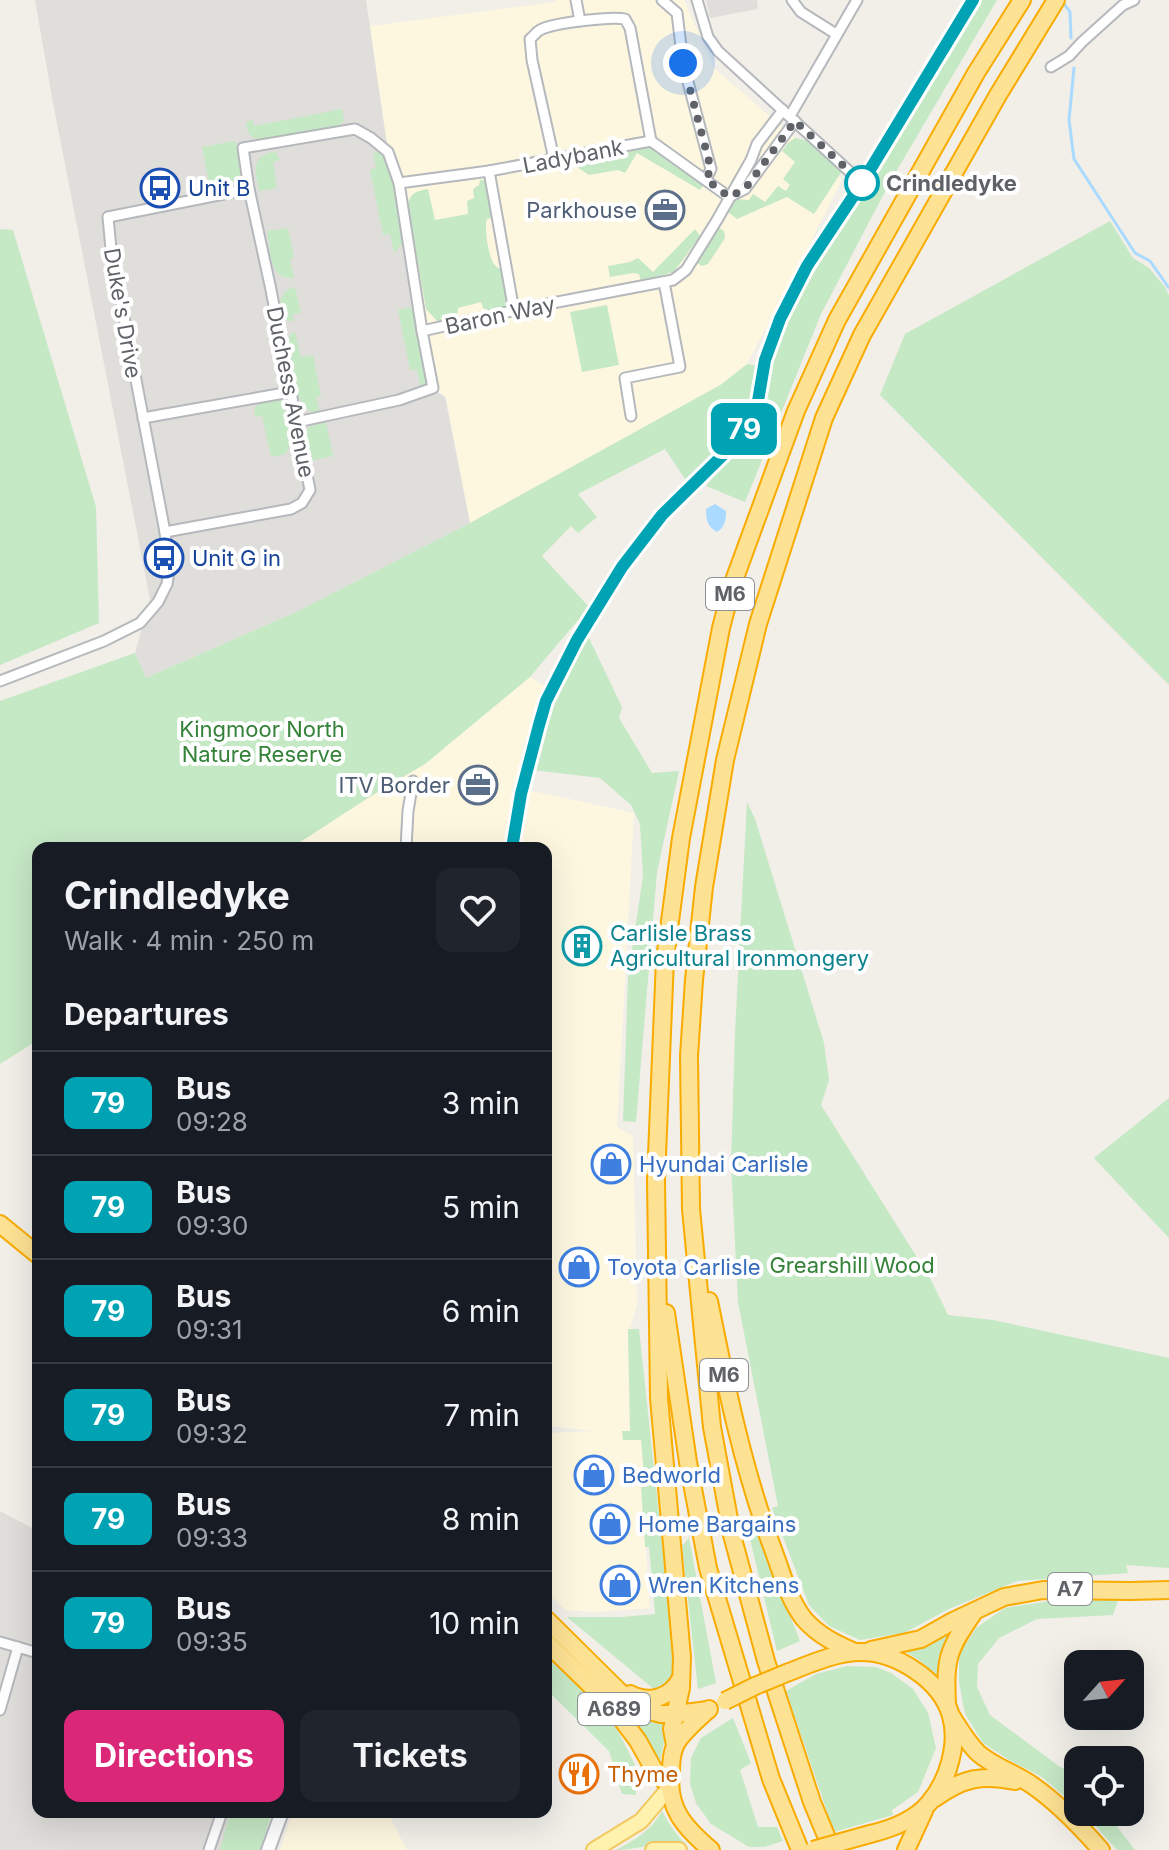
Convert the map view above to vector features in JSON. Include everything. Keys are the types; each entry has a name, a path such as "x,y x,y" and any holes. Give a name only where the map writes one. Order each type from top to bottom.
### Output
{"highway":[{"name":"M6","path":"676,1714 682,1677 679,1614 659,1398 656,1180 665,959 681,838 721,628 732,586 796,411 837,320 976,73 1022,0"},
{"name":"M6","path":"832,1850 812,1802 766,1661 732,1535 712,1427 691,1209 689,1056 703,903 725,760 758,624 824,418 862,335 998,95 1056,0"},
{"name":"M6","path":"691,1209 730,1408 769,1538 795,1604 806,1621 823,1636 859,1652"},
{"path":"0,1224 32,1250"},
{"name":"M6","path":"657,1252 688,1462 708,1568 771,1779 800,1850"},
{"name":"A7","path":"859,1652 921,1639 1004,1597 1043,1590 1169,1590"},
{"path":"906,1850 950,1764 953,1734 946,1672 956,1639 975,1611"},
{"name":"A689","path":"552,1625 635,1707 653,1713 676,1714 708,1710"},
{"name":"A689","path":"552,1648 612,1706 669,1787"},
{"path":"675,1745 708,1710 755,1686 826,1659 859,1652 884,1656 913,1669 929,1681 978,1753 1032,1785 1101,1850"},
{"path":"611,1684 646,1700 668,1694 682,1677"},
{"path":"676,1714 672,1729 675,1745 669,1787 675,1809 689,1831 711,1850"},
{"path":"813,1850 900,1824 951,1788 976,1778 992,1776 1032,1785"}],"main road":[{"path":"594,1850 641,1821 669,1787"},
{"path":"653,1850 679,1850"}],"street":[{"path":"576,0 580,21"},
{"path":"662,0 677,13 683,63 711,169 706,179"},
{"path":"697,0 708,37 718,51 862,183"},
{"path":"792,0 801,12 836,34"},
{"path":"729,197 745,189 857,0"},
{"path":"513,842 521,794 546,701 577,640 622,567 662,515 723,455 749,422 758,401 765,360 780,319 807,266 862,183 973,0"},
{"path":"1051,67 1069,56 1123,5 1134,0"},
{"path":"554,159 530,39 540,29 580,21 614,16 625,19 630,28 651,141"},
{"name":"Baron Way","path":"297,422 399,400 433,388 422,331 673,280 686,270 751,160 757,144 789,115"},
{"path":"249,189 243,148 355,129 371,138 388,152 399,183 422,331"},
{"name":"Ladybank","path":"399,183 489,171 651,141 729,197"},
{"path":"489,171 514,311"},
{"name":"Duchess Avenue","path":"165,532 291,509 302,503 310,490 249,189"},
{"name":"Duke's Drive","path":"0,681 104,641 140,623 158,602 167,584 169,571 165,532 111,249 108,217 249,189"},
{"path":"631,416 625,378 680,367 664,282"},
{"path":"143,418 290,392"},
{"path":"406,842 413,781"},
{"path":"0,1642 32,1651"},
{"path":"0,1710 18,1647"},
{"path":"209,1850 220,1818"},
{"path":"268,1850 280,1818"}],"shaded area":[{"path":"35,0 366,0 388,152 432,388 445,397 470,523 296,612 146,678 135,653 150,599"},
{"path":"556,0 684,0 714,68 842,179 747,364 719,386 470,523 446,397 433,388 388,152 370,26"},
{"path":"706,0 757,0 758,9 710,18"},
{"path":"530,677 544,686 514,787 634,813 617,1127 633,1136 637,1305 628,1335 630,1432 623,1431 641,1439 645,1486 641,1487 650,1608 595,1612 565,1610 552,1597 552,1433 596,1431 552,1427 552,842 300,842 425,764"},
{"path":"0,1511 32,1528 32,1818 258,1818 246,1850 0,1850"},
{"path":"291,1818 393,1818 407,1850 280,1850"}],"green space":[{"path":"980,0 997,0 890,182 821,314 745,502 706,486 751,429 766,401 770,362 791,311"},
{"path":"342,109 344,120 341,125 263,140 249,133 246,123 252,119 254,126"},
{"path":"795,138 809,141 842,171 814,214 787,197 737,219 728,212 736,199 749,200 753,194 765,202 778,186 786,191 790,185 783,179 795,162 782,151"},
{"path":"235,141 241,176 229,185 210,189 202,147"},
{"path":"651,145 705,182 700,190 637,153 625,173 618,170 589,175 568,161"},
{"path":"271,152 276,153 280,160 273,162 277,188 259,191 257,163"},
{"path":"379,152 394,180 405,241 394,253 390,234 383,235 370,170 376,168 373,153"},
{"path":"480,180 488,184 495,217 487,219 488,248 494,264 506,270 509,307 490,311 483,308 481,302 458,308 450,321 438,322 426,309 408,206 410,198 414,193 428,189 435,220 468,214 467,201 474,198 473,189"},
{"path":"1110,221 1133,258 1149,268 1169,296 1169,685 880,395 905,334"},
{"path":"288,228 294,278 286,278 275,269 267,231"},
{"path":"719,228 724,231 725,238 708,264 702,266 696,258"},
{"path":"0,229 13,230 96,507 99,623 0,665"},
{"path":"695,229 700,236 674,272 641,281 639,274 633,273 610,277 608,266 638,258 653,272"},
{"path":"295,287 301,313 292,314 294,321 288,321 282,317 280,302 286,291"},
{"path":"607,305 619,365 582,372 570,312"},
{"path":"410,307 417,310 429,384 421,389 417,370 410,370 398,310"},
{"path":"295,332 301,357 313,355 321,396 316,397 320,414 304,405 295,385 288,340"},
{"name":"Kingmoor North Nature Reserve","path":"747,364 758,366 751,398 740,424 687,482 665,449 578,494 597,517 578,533 571,526 542,556 589,607 530,677 425,764 300,842 32,842 32,1044 0,1064 0,701 135,653 146,678 296,612 470,523 722,384"},
{"path":"281,399 290,409 298,444 290,446 285,454 271,457 262,416 255,417 254,409 258,404"},
{"path":"326,422 333,456 310,461 305,431"},
{"path":"588,636 622,707 619,718 652,773 679,771 657,872 636,1122 623,1121 628,978 643,876 640,824 631,805 600,778 533,770 562,681"},
{"name":"Grearshill Wood","path":"747,802 755,819 824,1043 829,1080 821,1105 930,1278 948,1315 993,1320 1169,1358 1169,1568 1126,1565 1128,1573 1017,1581 949,1609 904,1633 860,1640 829,1626 809,1605 772,1508 778,1506 738,1302 731,1163"},
{"path":"1169,1098 1169,1238 1094,1158"},
{"path":"628,1329 639,1329 675,1664 670,1681 655,1690 567,1617 655,1614 649,1547 645,1547 641,1440 623,1440 622,1431 630,1431"},
{"path":"751,1517 800,1641 777,1651 746,1522"},
{"path":"689,1538 716,1683 698,1689 682,1546"},
{"path":"1076,1597 1118,1600 1113,1615 1037,1619 999,1638 978,1664 977,1687 990,1715 1064,1768 1064,1796 1042,1777 983,1743 965,1714 959,1682 959,1655 976,1628 1005,1608"},
{"path":"957,1627 940,1678 906,1652 931,1644"},
{"path":"552,1635 621,1705 643,1717 668,1723 659,1766 552,1643"},
{"path":"552,1658 615,1725 637,1769 636,1795 622,1794 609,1751 552,1695"},
{"path":"847,1666 876,1667 891,1673 913,1689 928,1713 936,1748 918,1792 892,1810 893,1815 834,1832 786,1691 816,1674"},
{"path":"733,1718 751,1763 740,1770 758,1827 777,1827 783,1841 764,1847 749,1847 711,1824 696,1803 690,1784 691,1758 701,1738"},
{"path":"662,1811 687,1845 660,1844 616,1850 642,1834"},
{"path":"228,1818 270,1818 260,1850 220,1850"},
{"path":"1096,1826 1117,1826 1135,1850 1117,1850"}],"water":[{"path":"715,504 726,511 722,528 717,532 709,525 706,513 706,509"}],"waterway":[{"path":"1065,5 1070,12 1071,38"},
{"path":"1074,68 1069,120 1074,159 1135,253 1150,261 1169,288"}],"bus line":[{"name":"79","path":"513,842 521,794 546,701 577,640 622,567 662,515 723,455 749,422 758,401 765,360 780,319 807,266 862,183 973,0"}],"place":[{"name":"Crindledyke","path":"862,183"},
{"name":"Unit B","path":"160,188"},
{"name":"Parkhouse","path":"665,210"},
{"name":"Unit G in","path":"164,558"},
{"name":"ITV Border","path":"478,785"},
{"name":"Carlisle Brass Agricultural Ironmongery","path":"582,946"},
{"name":"Hyundai Carlisle","path":"611,1164"},
{"name":"Toyota Carlisle","path":"579,1267"},
{"name":"Bedworld","path":"594,1475"},
{"name":"Home Bargains","path":"610,1524"},
{"name":"Wren Kitchens","path":"620,1585"},
{"name":"Thyme","path":"579,1774"}],"route":[{"path":"683,63 711,169 706,179 729,197 745,189 795,121 862,183"}]}
